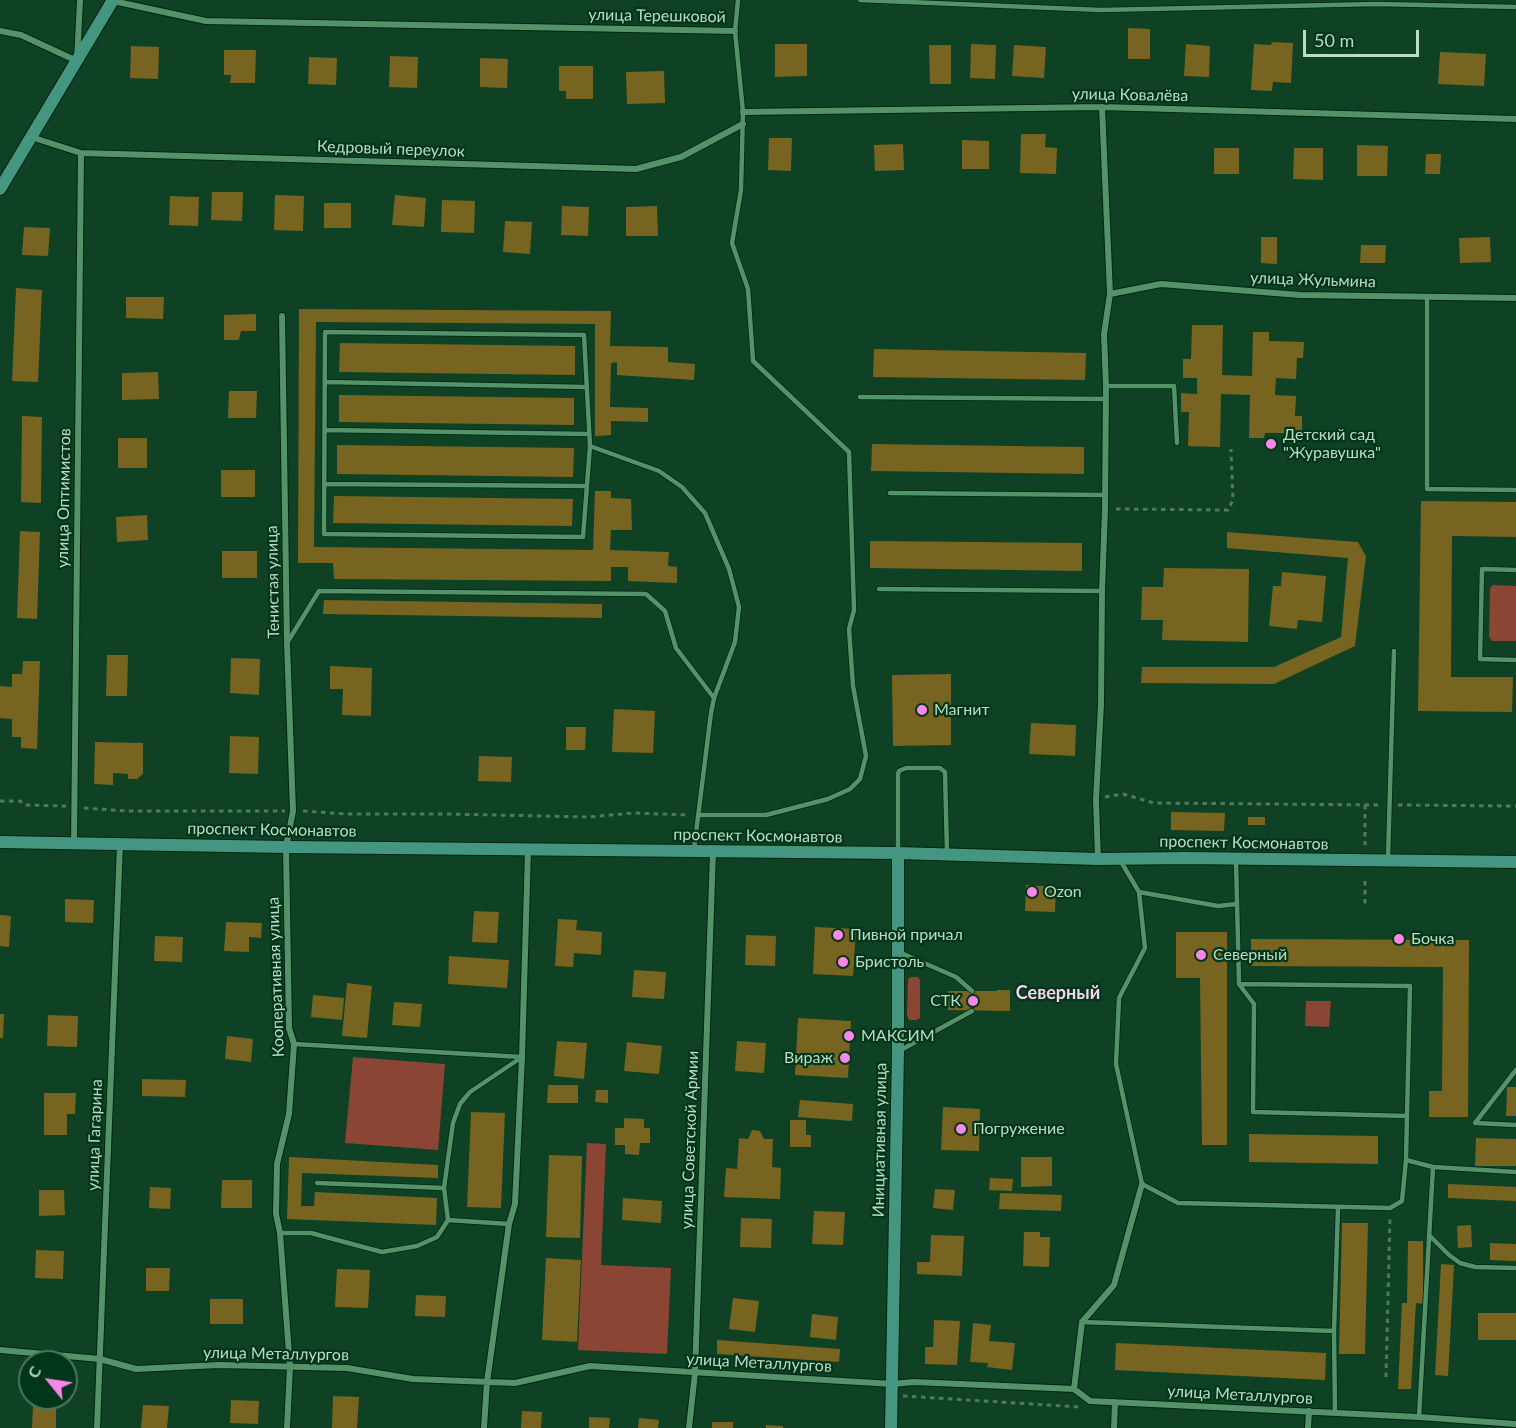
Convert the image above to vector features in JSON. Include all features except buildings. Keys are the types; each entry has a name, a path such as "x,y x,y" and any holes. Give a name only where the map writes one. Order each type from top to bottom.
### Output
{"main road":[{"path":"0,189 113,1"},
{"name":"проспект Космонавтов","path":"0,842 898,853 1098,859 1516,862"},
{"name":"Инициативная улица","path":"891,1428 898,1052 898,853"}],"street":[{"path":"0,31 21,35 77,61 80,0"},
{"name":"улица Терешковой","path":"113,1 206,21 735,31"},
{"path":"1098,859 1096,800 1101,704 1105,509 1104,334 1110,294 1102,107"},
{"name":"улица Ковалёва","path":"743,112 1102,107 1516,119"},
{"name":"Кедровый переулок","path":"32,137 81,153 636,170 681,157 743,124"},
{"name":"улица Оптимистов","path":"74,843 81,153"},
{"name":"улица Жульмина","path":"1110,294 1161,284 1300,295 1516,298"},
{"name":"Тенистая улица","path":"282,316 287,643 293,811 286,847"},
{"name":"улица Гагарина","path":"97,1428 120,844"},
{"name":"Кооперативная улица","path":"286,847 289,1028 294,1044 289,1114 277,1164 276,1214 280,1233 290,1367 287,1428"},
{"path":"484,1428 487,1382 509,1224 515,1204 528,850"},
{"name":"улица Советской Армии","path":"689,1428 695,1373 713,852"},
{"path":"1090,1401 1074,1389 1082,1322 1114,1285 1142,1184"},
{"name":"улица Металлургов","path":"0,1350 100,1359 136,1369 219,1365 346,1368 413,1379 487,1382 515,1383 590,1366 893,1389 914,1382 1074,1389"},
{"name":"улица Металлургов","path":"1090,1401 1516,1424"},
{"path":"1114,1428 1115,1402"},
{"path":"1308,1428 1309,1412"}],"lane":[{"path":"700,815 766,814 828,799 850,789 860,779 866,756 853,686 849,629 854,610 849,452 753,361 748,289 732,243 741,190 743,124 735,31 738,0"},
{"path":"860,0 1101,10 1377,4 1516,7"},
{"path":"1427,296 1427,489 1516,490"},
{"path":"325,332 584,335 590,446 583,537 324,534 325,382 325,332"},
{"path":"325,382 586,387"},
{"path":"1106,386 1174,387 1177,443"},
{"path":"860,397 1105,399"},
{"path":"325,430 589,434"},
{"path":"590,446 659,471 682,487 705,513 729,569 739,607 735,642 711,712 694,851"},
{"path":"324,484 586,486"},
{"path":"890,493 1105,495"},
{"path":"1516,570 1482,569 1480,659 1516,660"},
{"path":"879,589 1102,591"},
{"path":"287,643 319,591 646,594 665,611 676,648 714,698"},
{"path":"1388,861 1394,651"},
{"path":"898,853 899,771 906,768 940,768 946,773 947,855"},
{"path":"1119,858 1139,892 1145,948 1119,998 1116,1064 1142,1184 1178,1203 1390,1208 1402,1201 1406,1160 1410,986 1239,984"},
{"path":"1236,859 1239,984 1254,1005 1253,1112 1407,1116"},
{"path":"1139,892 1218,906 1237,904"},
{"path":"898,951 956,977 972,991"},
{"path":"898,1052 972,1011"},
{"path":"294,1044 522,1057"},
{"path":"280,1233 311,1233 382,1252 417,1246 437,1236 448,1220 444,1188 453,1123 460,1104 470,1092 522,1057"},
{"path":"1516,1070 1475,1123 1516,1125"},
{"path":"1406,1160 1433,1167 1516,1172"},
{"path":"1419,1417 1433,1167"},
{"path":"316,1183 444,1188"},
{"path":"1335,1413 1334,1331 1338,1208"},
{"path":"448,1220 509,1224"},
{"path":"1429,1235 1460,1263 1475,1267 1516,1268"},
{"path":"1082,1322 1334,1331"}],"path":[{"path":"1105,509 1228,510 1233,500 1231,449"},
{"path":"1096,800 1123,794 1154,803 1516,806"},
{"path":"0,801 20,801 26,805 127,811 700,815"},
{"path":"1365,805 1365,845"},
{"path":"1365,881 1365,906"},
{"path":"1386,1377 1390,1217"},
{"path":"893,1389 1084,1407 1090,1401"}],"shaded area":[{"path":"1493,585 1516,586 1516,641 1492,641 1489,637 1490,588"},
{"path":"918,977 920,980 920,1018 916,1020 909,1020 907,1015 908,979"},
{"path":"1306,1001 1331,1001 1329,1027 1305,1026"},
{"path":"353,1057 445,1064 438,1150 345,1143"},
{"path":"587,1143 606,1144 601,1265 671,1268 667,1354 578,1350"}],"place":[{"name":"Детский сад \"Журавушка\"","path":"1271,444"},
{"name":"Магнит","path":"922,710"},
{"name":"Ozon","path":"1032,892"},
{"name":"Пивной причал","path":"838,935"},
{"name":"Бочка","path":"1399,939"},
{"name":"Северный","path":"1201,955"},
{"name":"Бристоль","path":"843,962"},
{"name":"СТК","path":"973,1001"},
{"name":"МАКСИМ","path":"849,1036"},
{"name":"Вираж","path":"845,1058"},
{"name":"Погружение","path":"961,1129"}],"district":[{"name":"Северный","path":"1058,993"}]}
